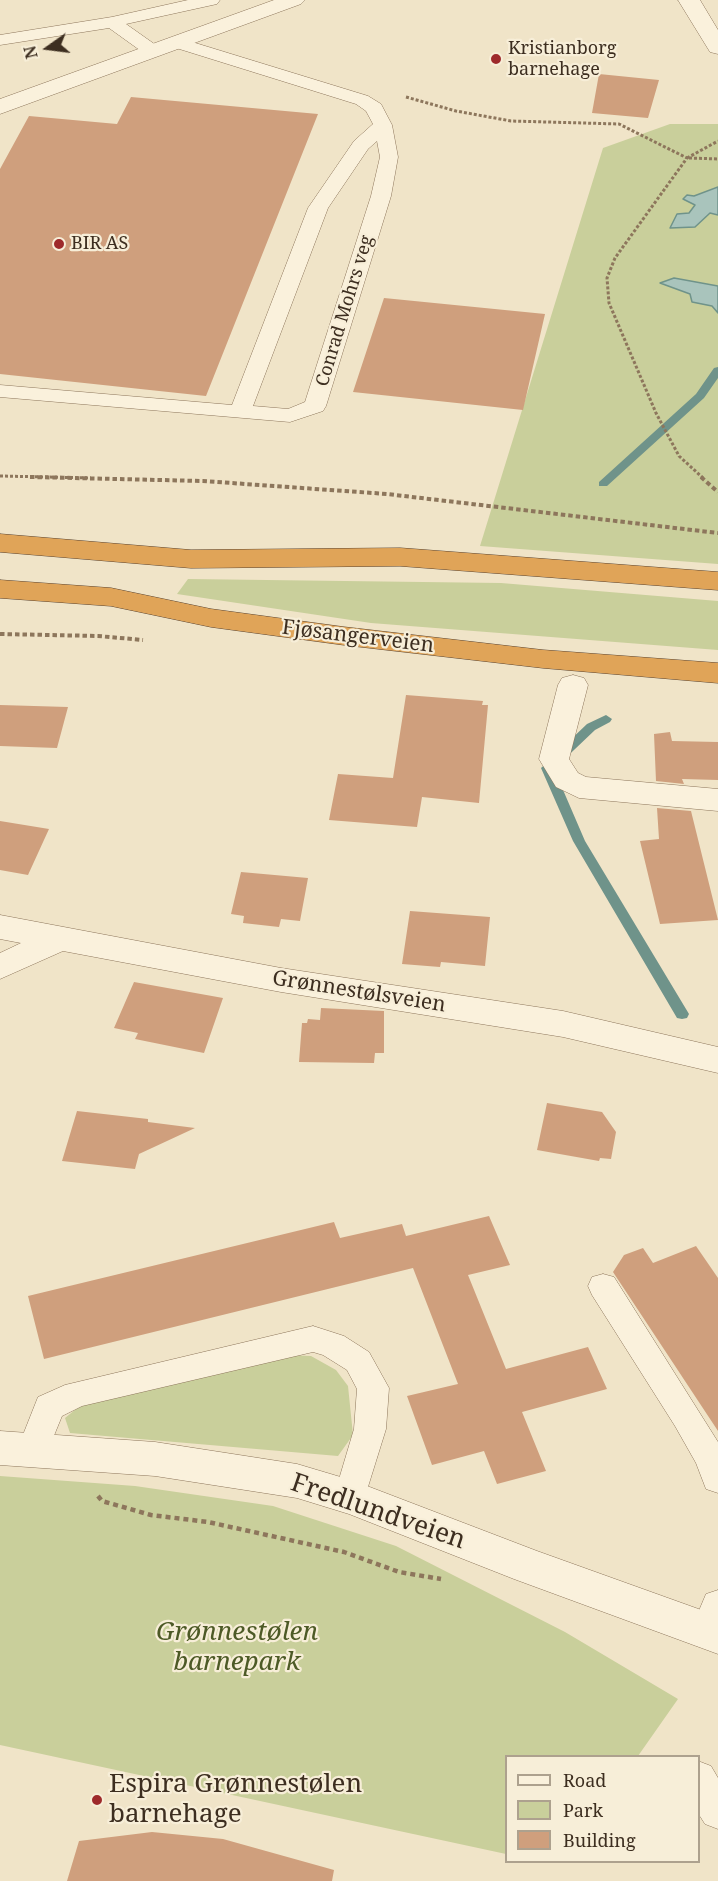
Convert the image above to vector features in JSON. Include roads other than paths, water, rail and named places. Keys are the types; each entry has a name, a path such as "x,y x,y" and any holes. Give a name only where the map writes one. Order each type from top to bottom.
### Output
{"highway":[{"path":"0,543 191,559 400,557 718,581"},
{"name":"Fjøsangerveien","path":"0,589 67,592 111,597 211,618 344,636 543,658 718,673"}],"street":[{"path":"0,107 294,0"},
{"path":"689,0 718,47"},
{"path":"573,685 554,759 567,780 579,787 718,800"},
{"name":"Grønnestølsveien","path":"0,927 281,980 563,1024 718,1060"},
{"path":"0,967 62,937"},
{"name":"Fredlundveien","path":"34,1450 154,1459 297,1480 350,1496 714,1624"}],"lane":[{"path":"0,40 112,22 211,0"},
{"path":"112,22 154,52"},
{"name":"Conrad Mohrs veg","path":"0,392 290,416 299,415 315,406 381,196 389,157 383,125 374,108 362,100 179,43"},
{"path":"240,412 318,208 361,145 383,125"},
{"path":"603,1286 686,1416 711,1460 718,1479"},
{"path":"34,1450 49,1407 76,1394 313,1339 333,1345 357,1361 373,1388 370,1429 350,1496"},
{"path":"700,1780 718,1812"}],"water":[{"path":"718,187 718,215 710,213 695,227 670,228 677,214 689,213 695,205 683,199 687,195 694,196"},
{"path":"674,278 718,286 718,313 712,306 692,302 690,294 660,283"}],"waterway":[{"path":"603,484 700,396 718,370"},
{"path":"606,719 591,727 547,768 579,841 682,1014"}],"place":[{"name":"Kristianborg barnehage","path":"496,59"},
{"name":"BIR AS","path":"59,244"},
{"name":"Espira Grønnestølen barnehage","path":"97,1800"}],"park label":[{"name":"Grønnestølen barnepark","path":"237,1648"}]}
